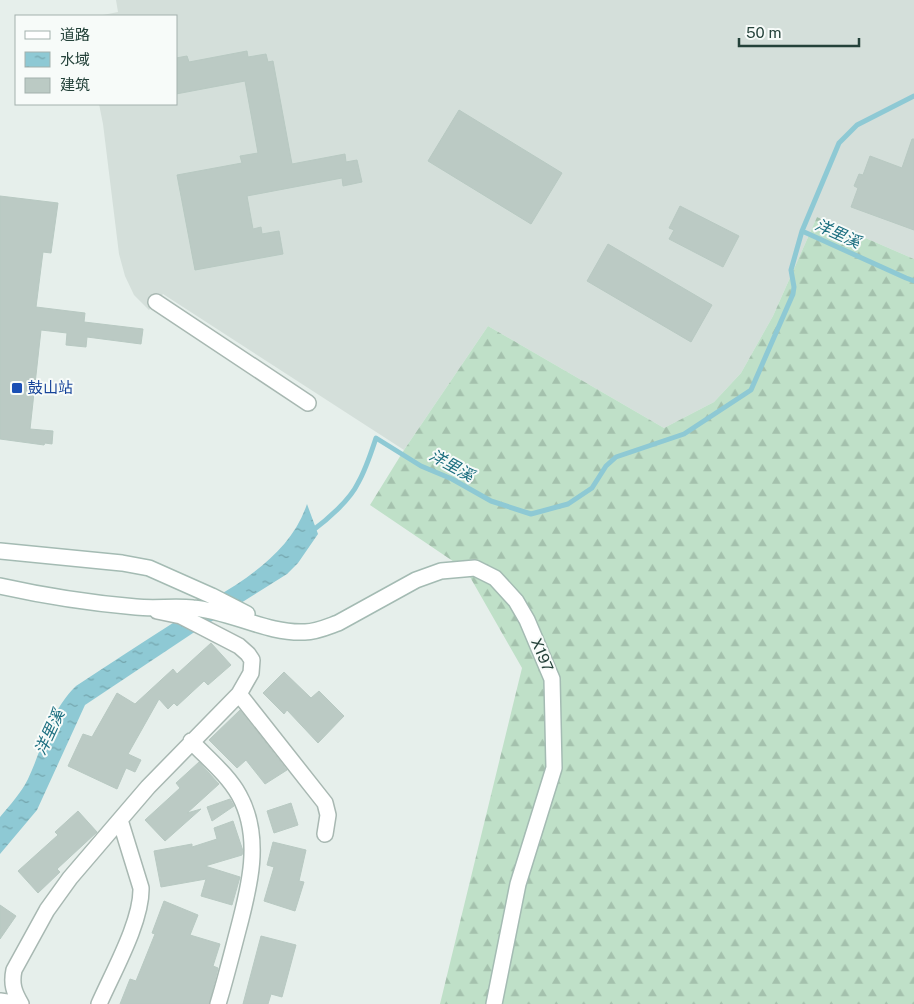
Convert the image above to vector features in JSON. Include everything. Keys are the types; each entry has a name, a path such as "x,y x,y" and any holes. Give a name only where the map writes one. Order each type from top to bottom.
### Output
{"street":[{"path":"156,302 308,403"},
{"path":"0,551 135,565 155,571 212,596 242,616"},
{"name":"X197","path":"242,616 275,629 305,632 326,628 416,580 435,573 462,568 475,568 490,574 506,589 521,609 552,679 554,768 518,884 494,1004"},
{"path":"0,586 57,599 138,608 242,616"},
{"path":"21,1004 13,988 14,970 47,910 70,878 148,787 239,694 251,674 252,660 244,650 215,633 187,612"},
{"path":"239,694 325,802 328,816 325,834"},
{"path":"191,741 233,785 239,794 249,819 251,831 252,862 250,878 242,917 218,1004"},
{"path":"99,1004 132,929 141,899 141,888 120,820"},
{"path":"0,1001 21,1004"}],"shaded area":[{"path":"116,0 914,0 914,259 817,217 773,316 741,373 714,402 664,428 488,326 404,450 163,294 149,310 134,295 125,276 119,254 99,105 178,105 178,15 103,15 118,12"}],"green space":[{"path":"817,217 914,259 914,1004 440,1004 522,668 466,570 370,505 404,450 488,326 664,428 714,402 741,373 773,316"}],"water":[{"path":"307,504 318,534 298,563 287,574 193,633 85,705 37,810 0,854 0,817 25,784 53,718 67,696 76,686 173,623 232,588 269,560 285,544 298,525"}],"building":[{"path":"247,51 248,57 266,54 268,62 273,61 292,164 345,154 346,162 357,160 362,182 343,186 342,178 247,196 253,229 261,227 262,234 279,231 283,254 195,270 177,175 242,163 240,156 258,153 245,81 178,94 178,58 187,56 189,62"},
{"path":"459,110 562,173 531,224 428,161"},
{"path":"912,139 914,139 914,230 851,207 858,188 854,186 859,174 863,175 870,156 902,168"},
{"name":"鼓山站","path":"0,196 58,203 51,253 43,252 36,307 85,313 84,322 143,329 141,344 87,337 86,347 66,345 67,333 41,330 30,429 53,431 52,444 45,443 44,445 0,439"},
{"path":"680,206 739,236 723,267 669,239 674,230 669,228"},
{"path":"608,244 712,305 691,342 587,281"},
{"path":"211,643 231,665 208,685 204,681 177,706 174,703 168,709 159,699 128,754 141,760 135,772 126,768 117,789 68,766 83,734 92,737 117,693 135,704 173,669 177,674"},
{"path":"284,672 311,698 319,691 344,716 318,743 287,710 284,714 263,693"},
{"path":"240,710 287,770 265,784 246,760 237,768 209,740"},
{"path":"199,762 219,784 187,813 201,809 165,841 145,820 180,788 176,783"},
{"path":"230,799 234,806 212,821 207,807"},
{"path":"291,803 298,825 274,833 267,811"},
{"path":"78,811 97,832 57,869 60,872 38,893 18,871 58,835 55,832"},
{"path":"233,821 243,851 242,855 205,866 240,877 232,905 201,896 206,879 161,887 154,851 192,844 192,847 217,839 214,828"},
{"path":"273,842 306,850 299,881 304,882 295,911 264,901 274,867 267,865"},
{"path":"164,901 198,915 190,935 220,944 213,966 218,968 209,1004 120,1004 130,979 136,981 155,934 152,933"},
{"path":"0,905 16,916 0,939"},
{"path":"261,936 296,945 282,997 271,994 268,1004 243,1004"}],"waterway":[{"path":"802,231 839,143 857,125 914,96"},
{"name":"洋里溪","path":"312,531 350,496 366,467 376,438 421,466 452,479 491,501 531,514 568,504 592,488 606,466 616,457 684,434 751,390 793,294 794,287 791,270 802,231 914,281"}],"place":[{"name":"鼓山站","path":"17,388"}]}
